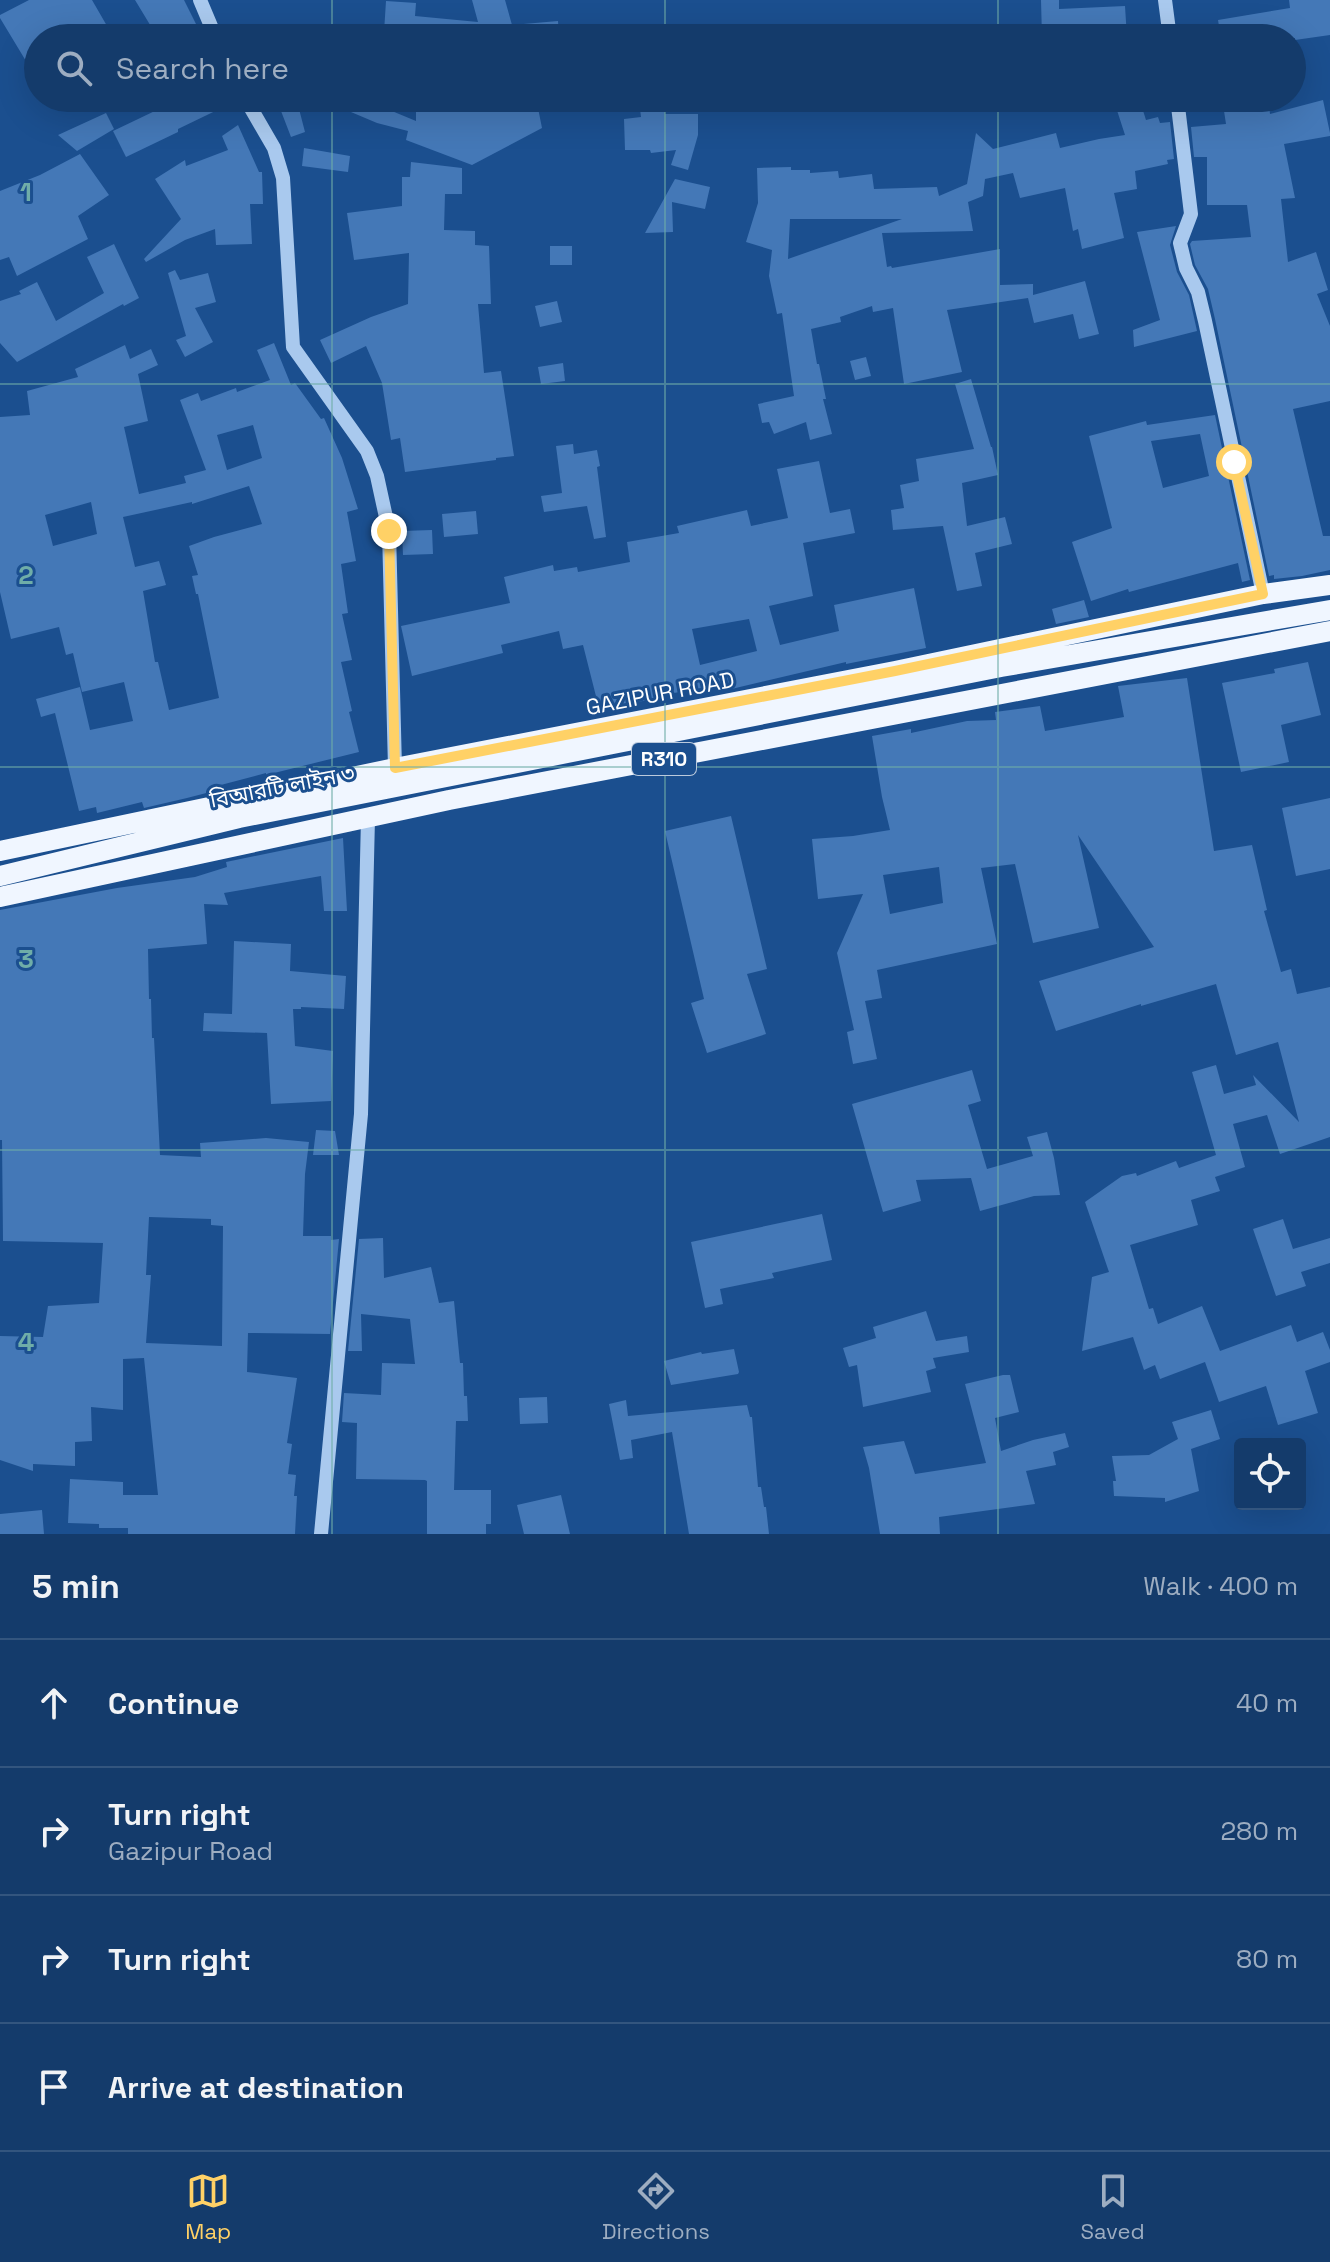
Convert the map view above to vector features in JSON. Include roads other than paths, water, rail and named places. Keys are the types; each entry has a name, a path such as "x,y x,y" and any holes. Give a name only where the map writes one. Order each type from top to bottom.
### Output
{"main road":[{"name":"GAZIPUR ROAD","path":"0,851 395,768 895,671 1263,594 1330,585"},
{"name":"বিআরটি লাইন ৩","path":"0,876 254,815 1001,667 1330,610"},
{"name":"R310","path":"0,897 449,800 1330,631"}],"street":[{"path":"200,0 210,24"},
{"path":"1165,0 1168,24"},
{"path":"253,112 274,148 283,178 293,347 367,451 377,476 389,531 395,768"},
{"path":"1179,112 1191,214 1180,243 1205,321 1263,594"},
{"path":"321,1534 361,1114 368,818"}]}
